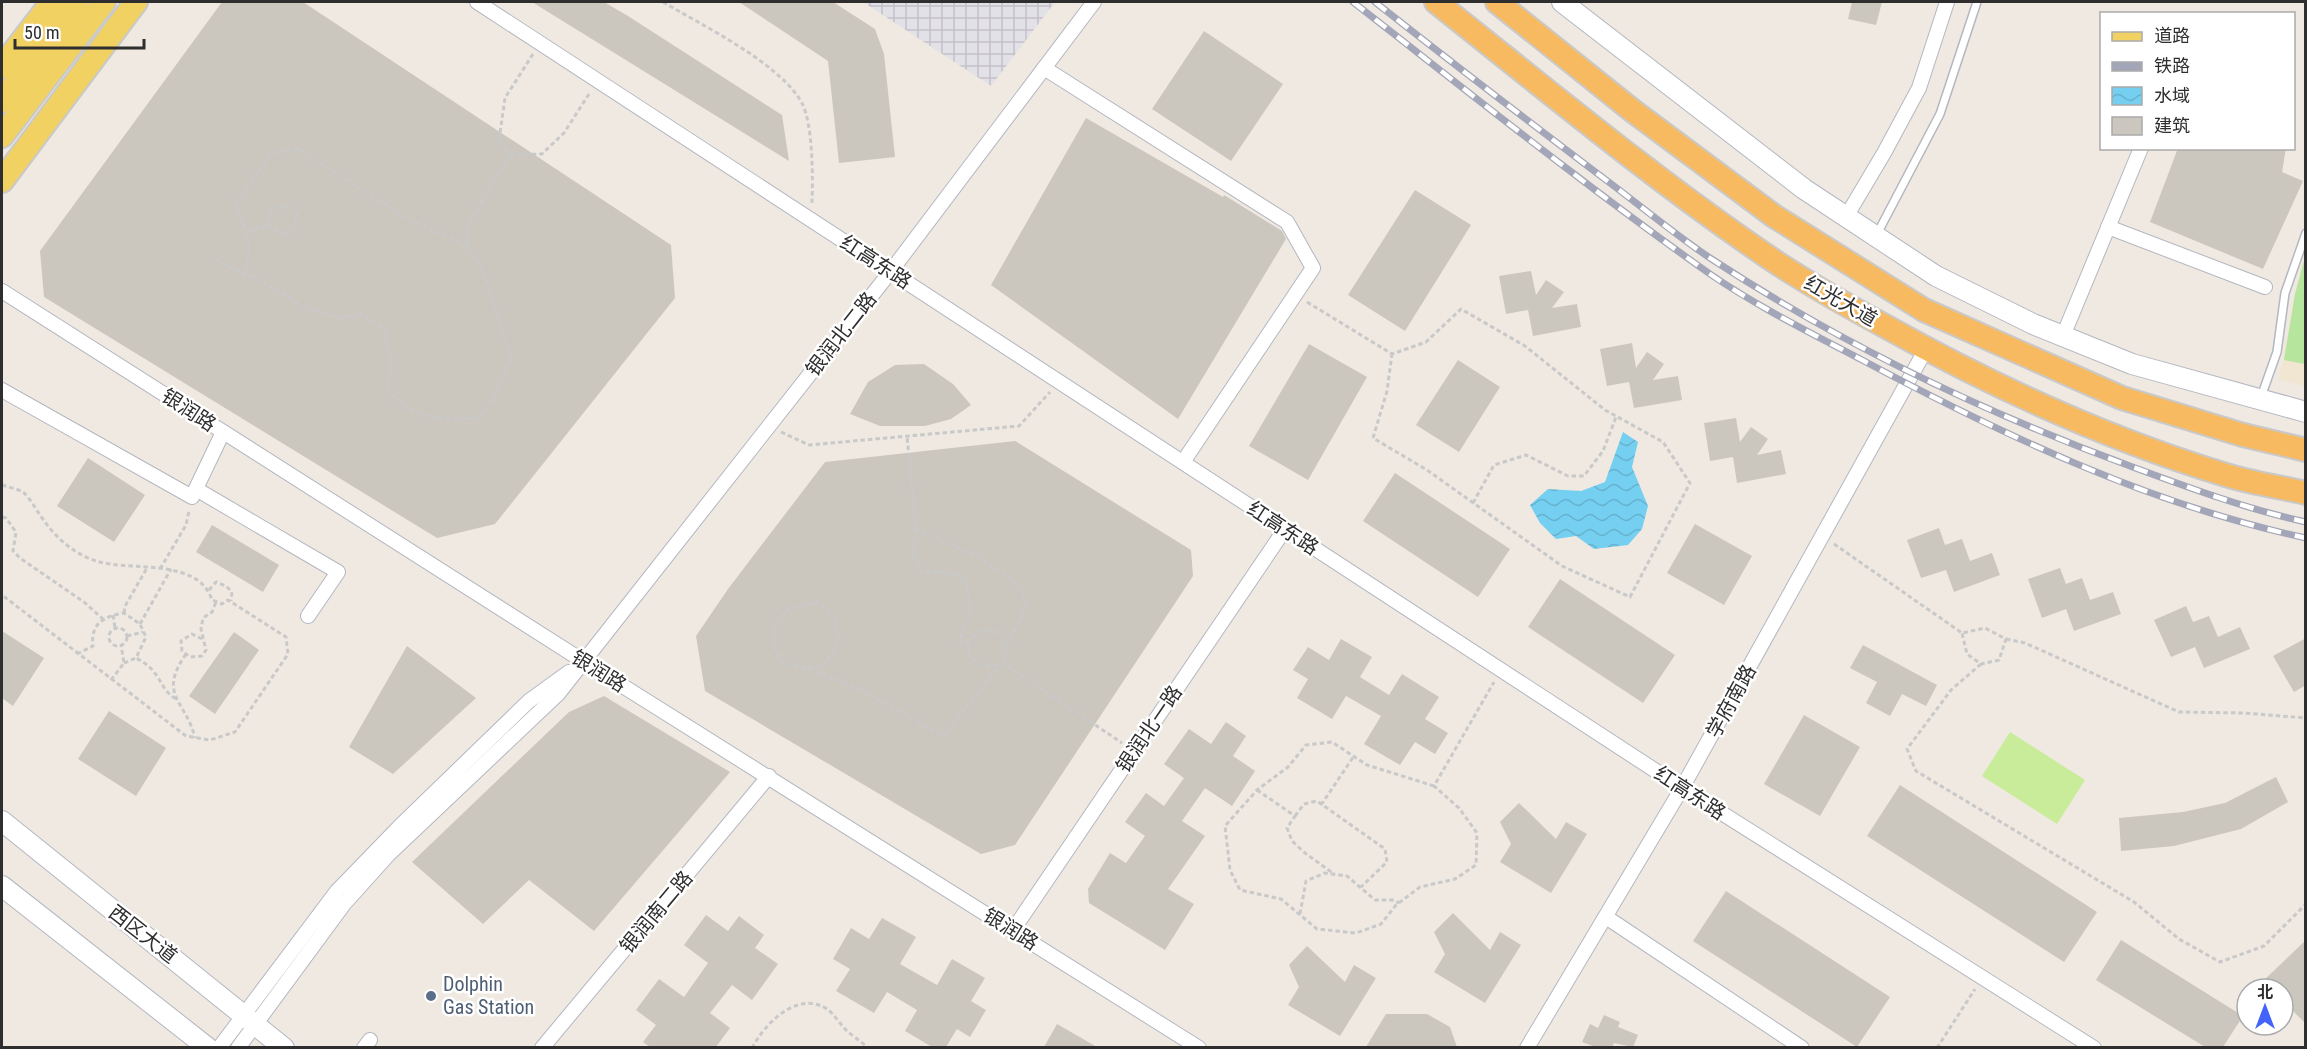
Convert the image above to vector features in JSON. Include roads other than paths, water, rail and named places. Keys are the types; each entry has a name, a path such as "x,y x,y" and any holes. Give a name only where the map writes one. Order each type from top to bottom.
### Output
{"highway":[{"name":"红光大道","path":"1436,2 1644,168 1766,255 1926,349 2020,396 2124,440 2228,476 2306,493"},
{"name":"红光大道","path":"1497,2 1633,111 1774,216 1924,310 2122,398 2243,435 2306,450"}],"main road":[{"path":"2,68 52,2"},
{"path":"2,101 77,2"},
{"path":"2,136 104,2"},
{"path":"2,181 136,2"},
{"path":"1562,2 1804,189 1936,276 2063,336 2132,364 2306,412"},
{"name":"西区大道","path":"2,821 284,1047"},
{"path":"2,886 208,1047"}],"street":[{"name":"红高东路","path":"477,2 1682,788 2094,1047"},
{"name":"银润北二路","path":"250,1019 344,904 388,855 558,694 891,271 1094,2"},
{"path":"1846,217 1919,88 1947,2"},
{"path":"1044,68 1287,222 1313,268 1183,462"},
{"path":"2063,336 2140,150"},
{"path":"2108,227 2265,287"},
{"name":"银润路","path":"2,291 583,661 1199,1047"},
{"name":"学府南路","path":"1527,1047 1682,788 1926,349"},
{"path":"2,390 338,572 308,616"},
{"path":"194,493 223,432"},
{"name":"银润北一路","path":"1013,930 1285,529"},
{"name":"银润南二路","path":"542,1047 769,776"},
{"path":"1606,917 1802,1047"},
{"path":"219,1047 250,1019"},
{"path":"238,1047 250,1019"}],"lane":[{"path":"1876,236 1940,114 1977,2"},
{"path":"2260,399 2277,352 2285,293 2306,233"}],"water":[{"path":"1623,432 1638,442 1632,467 1648,506 1642,529 1628,545 1594,549 1576,536 1556,539 1540,523 1530,505 1548,489 1581,491 1605,482"}],"railway":[{"path":"1353,2 1619,208 1710,274 1766,309 1970,415 2079,465 2191,507 2306,538"},
{"path":"1375,2 1683,239 1810,319 1914,374 2021,423 2217,497 2306,522"}],"place":[{"name":"Dolphin Gas Station","path":"431,996"}]}
